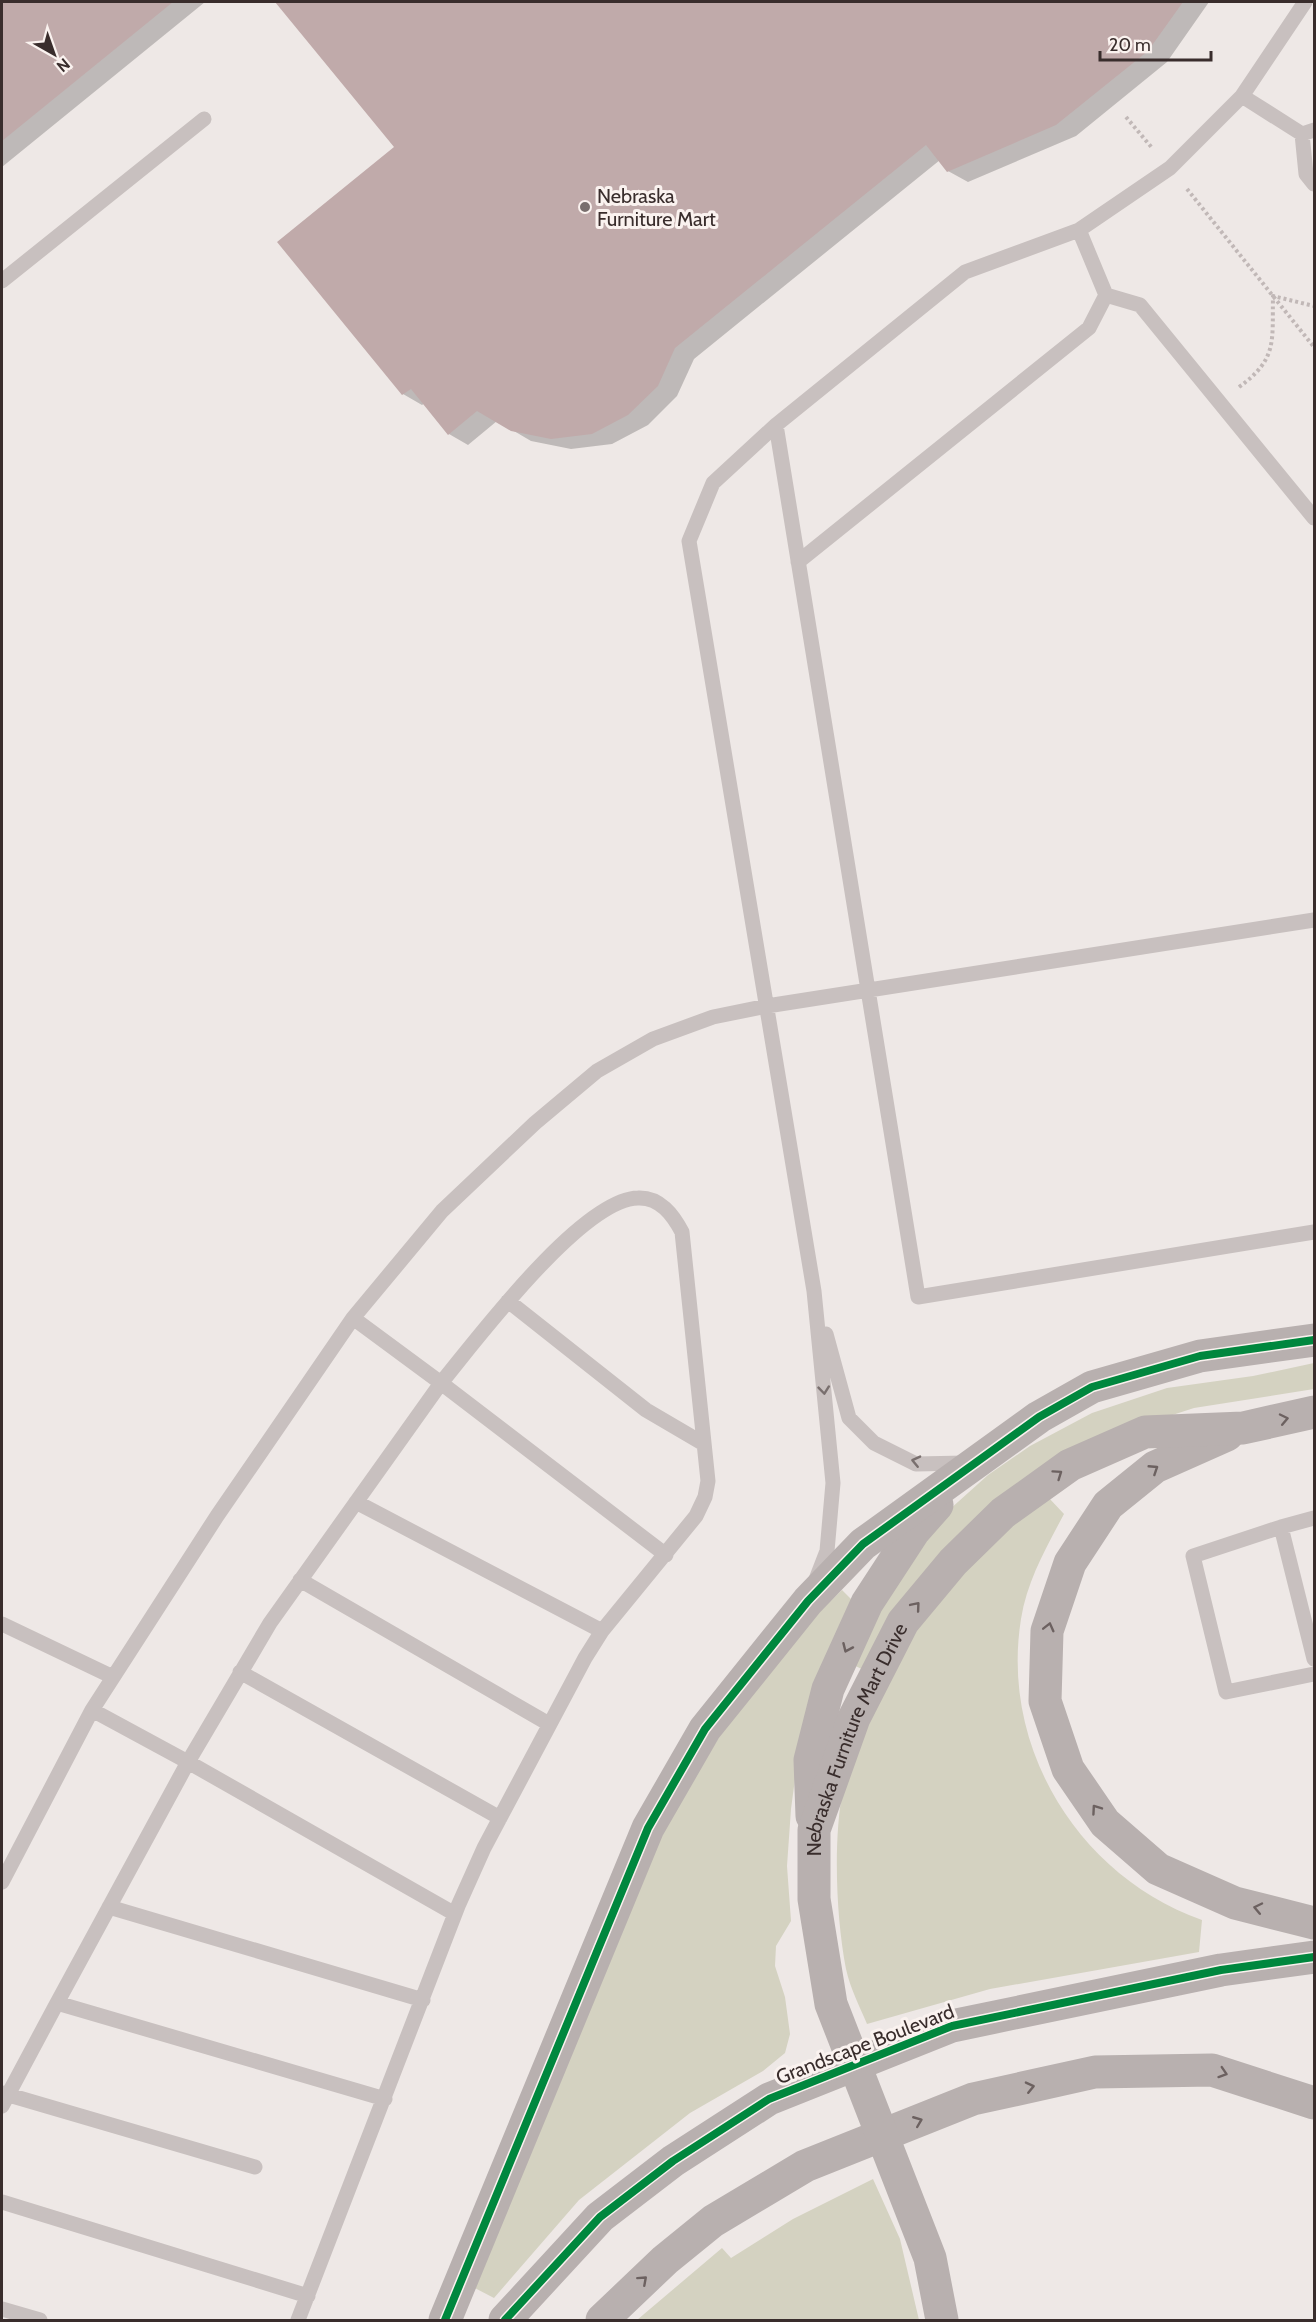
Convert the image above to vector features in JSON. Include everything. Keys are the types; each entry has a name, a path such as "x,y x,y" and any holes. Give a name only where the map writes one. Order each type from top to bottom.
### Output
{"street":[{"path":"446,2320 648,1828 705,1729 808,1601 863,1544 973,1462 1039,1417 1092,1387 1200,1356 1314,1340"},
{"name":"Nebraska Furniture Mart Drive","path":"942,2320 930,2259 831,2004 814,1899 814,1830 854,1718 903,1622 953,1562 1003,1513 1070,1465 1145,1432 1243,1428 1314,1412"},
{"path":"1243,1428 1155,1467 1108,1505 1070,1563 1047,1631 1045,1701 1068,1769 1105,1823 1158,1869 1235,1903 1314,1923"},
{"path":"814,1830 810,1760 828,1689 867,1603 914,1531 973,1462"},
{"name":"Grandscape Boulevard","path":"505,2320 600,2217 673,2161 769,2098 952,2026 1221,1970 1314,1958"},
{"path":"602,2320 665,2260 713,2221 805,2166 973,2099 1095,2072 1212,2070 1314,2103"}],"lane":[{"path":"808,1601 827,1551 833,1483 814,1291 689,541 713,483 776,425 965,272 1079,230 1170,168 1242,96 1305,2"},
{"path":"1242,96 1308,132 1306,174 1314,184"},
{"path":"2,281 204,118"},
{"path":"1079,230 1106,296"},
{"path":"1106,296 1140,304 1314,519"},
{"path":"798,562 1089,328 1106,296"},
{"path":"776,425 918,1298 1314,1232"},
{"path":"2,1882 93,1710 113,1677 217,1516 353,1318 442,1211 535,1124 597,1071 653,1040 713,1017 767,1006 1314,920"},
{"path":"255,2167 3,2098 240,1672 300,1580 441,1383 508,1301 579,1229 615,1203 639,1197 656,1202 672,1214 682,1232 708,1481 705,1497 696,1516 602,1631 549,1724 500,1818 455,1914 298,2320"},
{"path":"814,1291 849,1418 874,1443 916,1464 973,1462"},
{"path":"508,1301 646,1410 704,1444"},
{"path":"353,1318 666,1555"},
{"path":"356,1502 602,1631"},
{"path":"1314,1518 1193,1556 1226,1692 1314,1674"},
{"path":"1281,1527 1314,1659"},
{"path":"300,1580 549,1724"},
{"path":"2,1624 113,1677"},
{"path":"240,1672 500,1818"},
{"path":"93,1710 455,1914"},
{"path":"109,1907 423,2000"},
{"path":"57,2003 385,2099"},
{"path":"2,2202 308,2296"},
{"path":"2,2309 40,2320"}],"path":[{"path":"1126,117 1314,347"},
{"path":"1274,296 1314,306"},
{"path":"1219,401 1259,372 1267,357 1271,349 1274,296"}],"shaded area":[{"path":"1314,1363 1314,1389 1194,1408 1086,1443 864,1670 851,1664 870,1620 939,1519 988,1475 1030,1446 1092,1413 1167,1388 1253,1376"},
{"path":"1048,1497 1064,1514 1038,1565 1028,1591 1021,1619 1018,1667 1023,1715 1037,1760 1058,1802 1086,1840 1119,1873 1158,1900 1202,1920 1199,1952 990,1989 867,2024 846,1969 838,1903 838,1831 843,1788 850,1761 860,1733 887,1677 920,1623 938,1599 978,1556"},
{"path":"842,1590 852,1600 797,1764 791,1809 787,1866 791,1921 776,1946 775,1966 785,1997 790,2034 785,2053 763,2071 690,2113 579,2200 494,2298 469,2285 668,1819 749,1689 800,1630"},
{"path":"873,2179 900,2239 919,2320 637,2320 722,2248 731,2258 793,2219"}],"building":[{"path":"2,2 173,2 2,141"},
{"name":"Nebraska Furniture Mart","path":"275,2 1183,2 1148,51 1056,125 947,172 926,145 675,348 658,386 628,415 592,434 551,439 511,431 477,411 448,435 411,389 402,395 277,242 394,147"}],"cycle path":[{"path":"445,2320 648,1828 705,1729 808,1601 863,1544 1039,1417 1092,1387 1200,1356 1314,1340"},
{"path":"505,2320 600,2217 673,2161 769,2099 952,2026 1221,1970 1314,1957"}],"place":[{"name":"Nebraska Furniture Mart","path":"585,207"}]}
